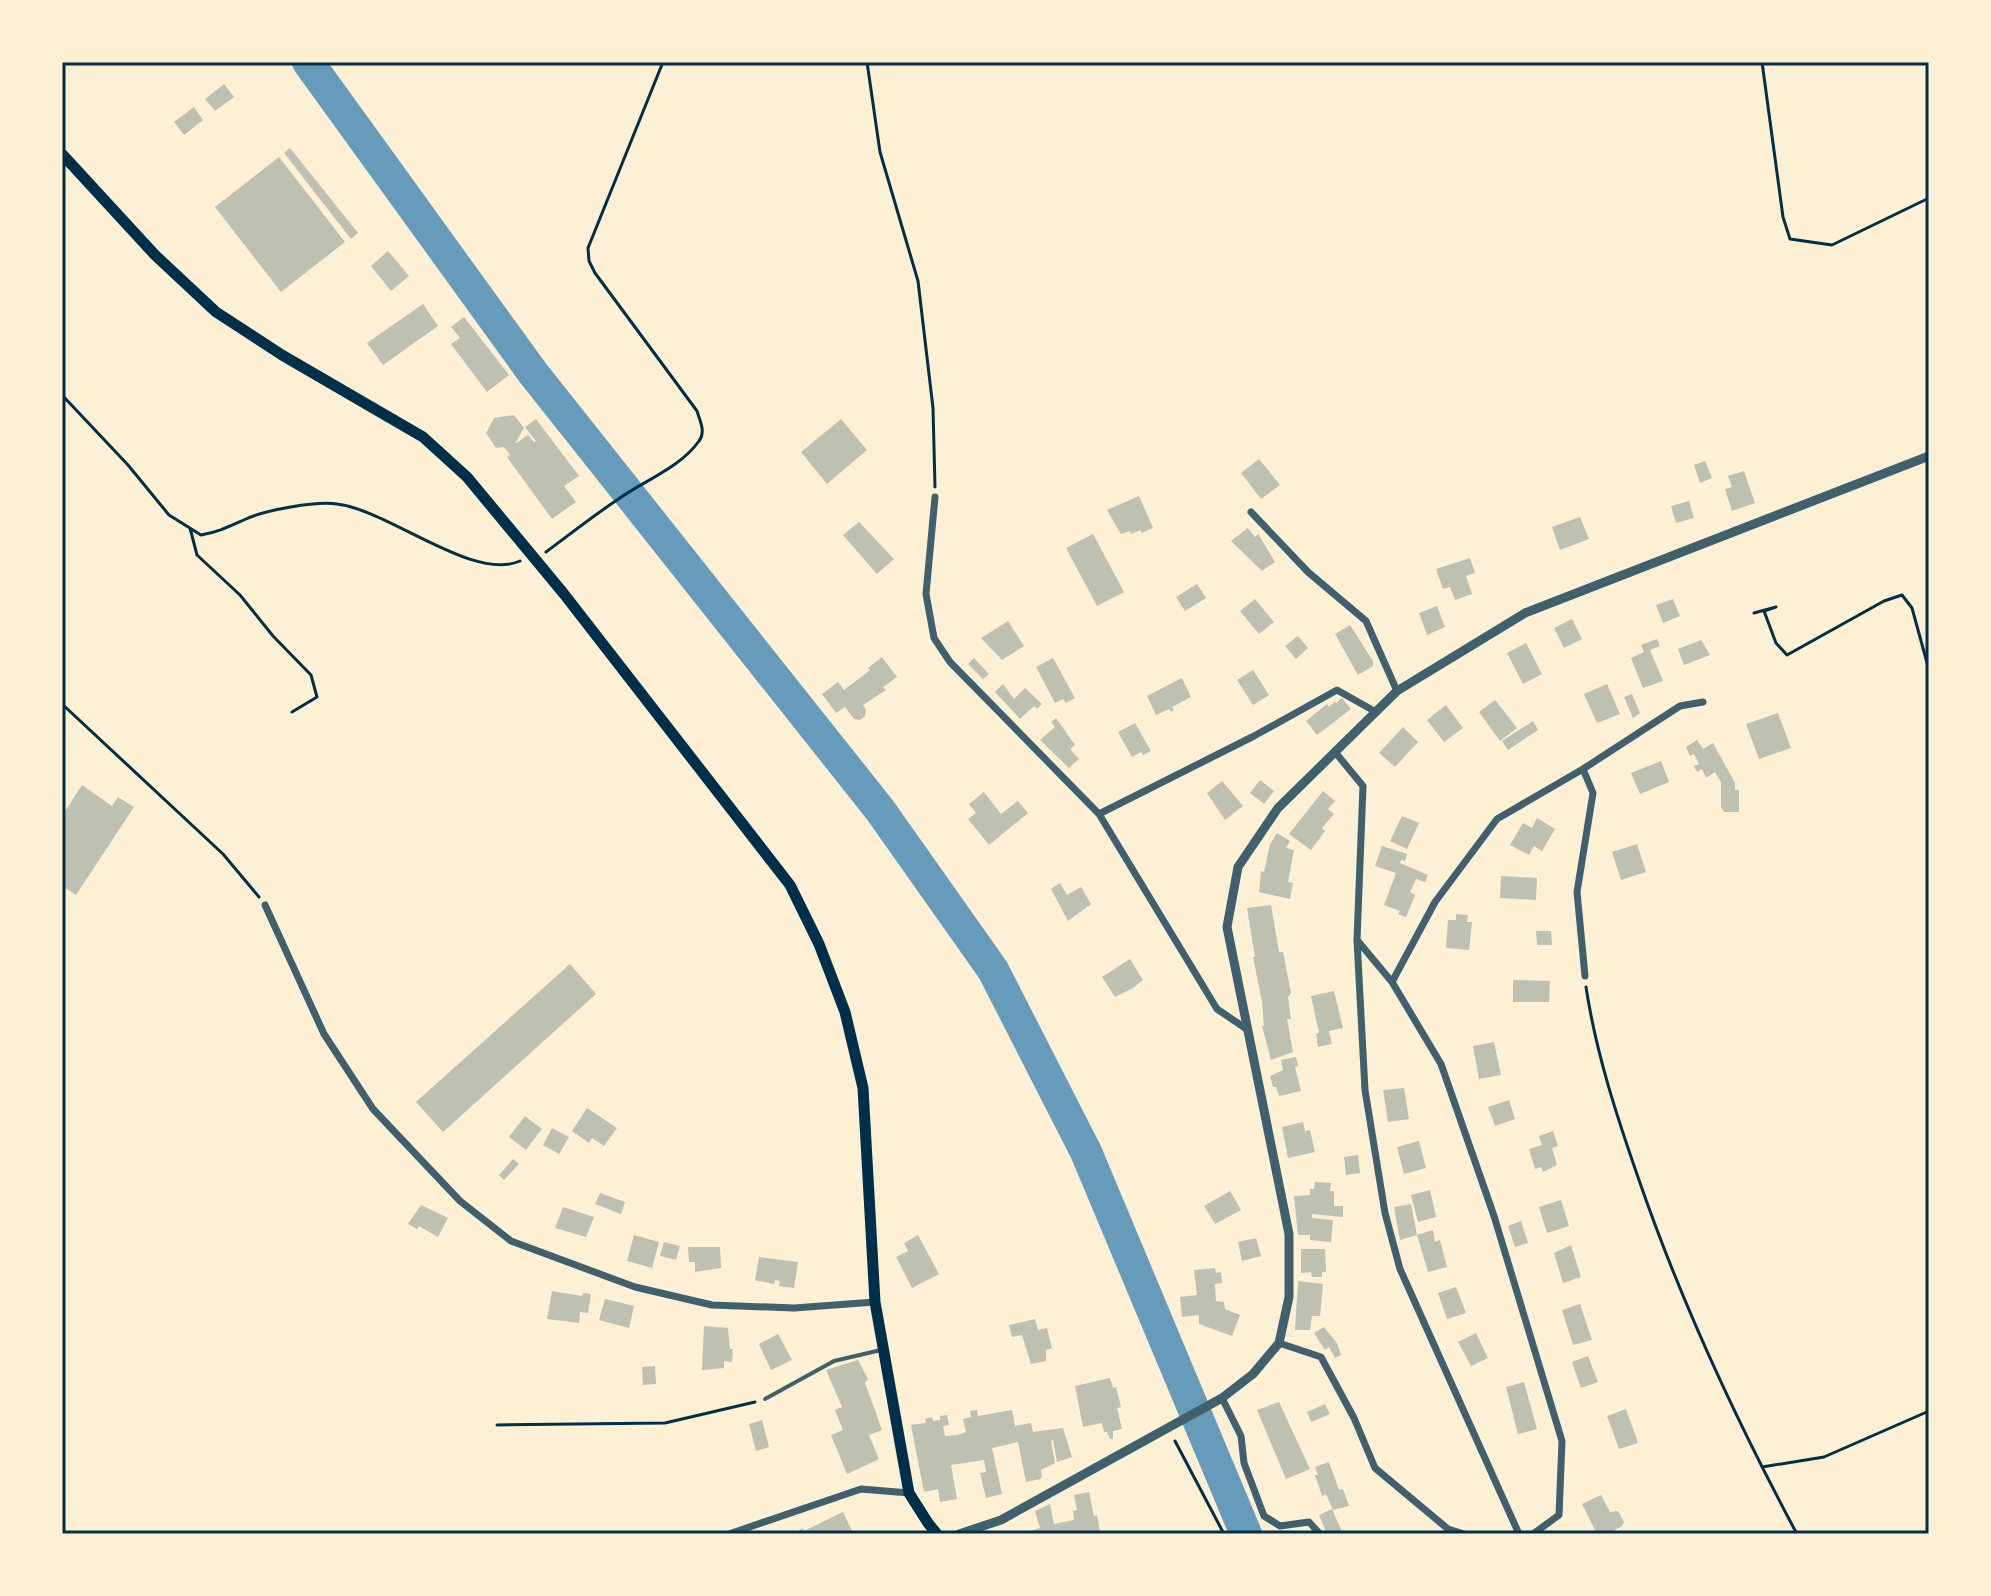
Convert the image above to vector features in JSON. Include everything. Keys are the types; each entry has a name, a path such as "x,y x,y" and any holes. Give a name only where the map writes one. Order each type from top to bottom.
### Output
{"main road":[{"path":"62,154 155,255 216,312 282,355 423,437 467,477 790,885 819,944 845,1012 863,1088 875,1302 909,1493 937,1534"}],"street":[{"path":"959,1534 1001,1520 1222,1398 1253,1374 1279,1343 1289,1297 1289,1234 1227,927 1238,867 1278,808 1397,691 1525,613 1929,456"},
{"path":"935,497 926,594 934,638 950,662 1099,814 1217,1009 1250,1031"},
{"path":"1251,512 1308,572 1366,621 1397,691"},
{"path":"1099,814 1254,736 1337,690 1376,712"},
{"path":"1392,982 1435,902 1497,819 1583,769 1680,706 1703,702"},
{"path":"1335,752 1363,786 1357,940 1365,1090 1385,1213 1400,1269 1519,1534"},
{"path":"1583,769 1593,793 1577,892 1585,976"},
{"path":"265,905 324,1034 373,1109 460,1201 511,1241 635,1287 712,1305 794,1308 875,1302"},
{"path":"1357,940 1392,982 1441,1064 1494,1216 1562,1441 1559,1515 1533,1534"},
{"path":"1279,1343 1321,1357 1354,1418 1375,1468 1448,1529 1464,1534"},
{"path":"1222,1398 1241,1436 1244,1463 1264,1516 1280,1526 1309,1522 1320,1534"},
{"path":"729,1534 861,1489 909,1493"}],"lane":[{"path":"765,1399 834,1361 883,1350"}],"path":[{"path":"62,395 128,465 169,515 201,535 222,532 248,517 290,508 337,504 386,520 487,564 511,565 533,558 664,471 689,452 699,441 702,430 697,411 589,261 588,248 663,62"},
{"path":"867,62 880,152 918,281 933,408 935,497"},
{"path":"1762,62 1783,217 1790,239 1832,245 1929,198"},
{"path":"190,528 197,555 240,595 273,636 311,675 317,697 292,712"},
{"path":"1754,613 1776,607 1764,611 1776,643 1787,655 1884,601 1902,595 1912,608 1929,670"},
{"path":"62,704 223,854 265,905"},
{"path":"1585,976 1596,1041 1661,1243 1691,1316 1797,1534"},
{"path":"497,1425 665,1423 738,1408 765,1399"},
{"path":"1762,1467 1824,1457 1929,1411"},
{"path":"1169,1439 1175,1440 1224,1534"}],"building":[{"path":"224,84 234,97 215,111 205,99"},
{"path":"194,107 203,120 184,135 174,122"},
{"path":"290,148 358,233 351,239 284,153"},
{"path":"279,157 345,242 281,292 215,207"},
{"path":"388,251 409,276 391,291 371,266"},
{"path":"423,304 438,326 383,365 367,343"},
{"path":"464,317 509,375 487,392 451,344 460,338 451,327"},
{"path":"514,415 524,428 515,444 528,435 536,441 525,427 536,419 579,476 564,486 576,502 552,519 507,457 510,455 504,447 496,448 486,433 494,418"},
{"path":"841,419 867,450 827,484 801,452"},
{"path":"1259,459 1280,485 1261,499 1241,473"},
{"path":"1705,461 1712,478 1700,483 1694,465"},
{"path":"1744,471 1755,503 1732,511 1725,489 1732,487 1728,476"},
{"path":"1139,496 1153,528 1142,533 1140,530 1121,534 1107,510"},
{"path":"1689,501 1694,518 1676,523 1671,506"},
{"path":"1580,517 1589,539 1560,550 1552,527"},
{"path":"859,522 894,559 877,574 843,535"},
{"path":"1248,528 1255,537 1258,534 1275,562 1262,571 1231,541"},
{"path":"1093,534 1124,592 1097,606 1066,548"},
{"path":"1470,558 1475,573 1466,576 1472,594 1455,600 1450,587 1443,589 1436,569"},
{"path":"1197,584 1206,598 1185,611 1176,597"},
{"path":"1255,599 1274,622 1259,634 1240,611"},
{"path":"1673,599 1680,616 1663,623 1656,605"},
{"path":"1437,606 1445,627 1427,635 1419,613"},
{"path":"1572,619 1582,639 1564,648 1554,628"},
{"path":"1008,621 1024,646 1002,660 981,638"},
{"path":"1350,625 1373,661 1373,666 1358,675 1335,634"},
{"path":"1298,636 1308,648 1296,659 1285,646"},
{"path":"1657,639 1660,646 1650,650 1663,681 1643,688 1631,658 1644,652 1641,645"},
{"path":"1701,640 1710,655 1684,665 1678,649"},
{"path":"1526,643 1542,674 1523,684 1507,653"},
{"path":"882,657 897,677 883,687 886,690 863,705 865,716 860,720 854,719 845,707 836,713 822,694 838,682 844,690"},
{"path":"974,658 989,674 983,679 968,664"},
{"path":"1053,658 1075,698 1066,703 1063,699 1055,703 1036,667"},
{"path":"1253,670 1269,695 1253,705 1237,680"},
{"path":"1182,678 1191,697 1172,707 1174,710 1171,712 1169,709 1156,715 1147,696"},
{"path":"1003,684 1014,699 1025,688 1042,704 1037,709 1034,706 1020,719 995,692"},
{"path":"1607,684 1620,714 1597,723 1584,694"},
{"path":"1632,694 1640,713 1633,718 1624,697"},
{"path":"1342,698 1351,709 1317,735 1306,721 1327,704 1329,707"},
{"path":"1495,700 1517,728 1500,741 1479,712"},
{"path":"1446,705 1463,728 1444,742 1427,720"},
{"path":"1778,713 1791,748 1759,759 1746,724"},
{"path":"1056,718 1075,745 1070,749 1079,759 1069,768 1040,740 1055,727 1051,722"},
{"path":"1533,721 1538,730 1508,750 1502,741"},
{"path":"1135,723 1151,751 1132,757 1118,732"},
{"path":"1403,727 1418,742 1395,767 1379,753"},
{"path":"1697,740 1703,749 1713,743 1735,783 1735,790 1739,790 1739,812 1724,812 1721,807 1721,782 1715,772 1706,778 1702,769 1697,772 1694,766 1699,764 1686,747"},
{"path":"1661,761 1669,782 1640,794 1631,773"},
{"path":"1260,780 1274,791 1264,804 1250,793"},
{"path":"1222,781 1243,806 1225,820 1207,793"},
{"path":"82,785 112,806 118,797 134,807 76,895 62,886 62,816"},
{"path":"1323,791 1335,801 1328,809 1334,814 1322,828 1325,831 1311,850 1289,834"},
{"path":"984,792 1001,814 1018,801 1028,813 989,845 968,819 976,813 969,804"},
{"path":"1402,816 1419,823 1407,849 1390,841"},
{"path":"1537,818 1555,829 1542,851 1534,846 1529,855 1510,845 1523,823 1532,828"},
{"path":"1277,833 1290,841 1286,848 1294,850 1288,882 1293,883 1290,899 1259,892 1261,871 1264,872 1270,844"},
{"path":"1637,844 1646,872 1621,880 1612,852"},
{"path":"1382,846 1407,854 1405,861 1401,860 1400,863 1428,875 1425,882 1416,879 1410,892 1415,895 1406,917 1384,905 1396,873 1375,866"},
{"path":"1501,876 1537,878 1536,900 1500,898"},
{"path":"1060,883 1067,895 1081,887 1091,904 1068,921 1051,889"},
{"path":"1271,905 1279,952 1283,952 1291,993 1288,997 1291,1019 1287,1019 1293,1052 1271,1060 1262,1026 1262,1002 1247,908"},
{"path":"1456,914 1468,915 1467,922 1472,922 1469,950 1446,948 1448,920 1456,920"},
{"path":"1536,931 1551,931 1552,945 1537,945"},
{"path":"1130,959 1143,980 1115,997 1102,977"},
{"path":"570,964 596,994 443,1132 416,1102"},
{"path":"1513,980 1550,981 1549,1002 1513,1002"},
{"path":"1334,991 1343,1028 1329,1031 1332,1044 1318,1047 1316,1034 1319,1033 1311,996"},
{"path":"1494,1042 1501,1075 1479,1079 1473,1046"},
{"path":"1296,1057 1298,1066 1295,1067 1301,1091 1279,1096 1270,1076 1283,1070 1281,1060"},
{"path":"1404,1088 1409,1119 1388,1122 1383,1090"},
{"path":"1509,1100 1515,1119 1495,1126 1488,1107"},
{"path":"587,1108 617,1128 604,1146 592,1138 589,1143 572,1131"},
{"path":"525,1116 542,1129 526,1150 509,1137"},
{"path":"1303,1122 1305,1131 1310,1130 1315,1152 1288,1158 1282,1127"},
{"path":"552,1128 569,1137 559,1154 543,1145"},
{"path":"1553,1131 1558,1146 1552,1148 1557,1165 1543,1172 1541,1167 1535,1169 1529,1149 1542,1145 1539,1136"},
{"path":"1419,1141 1426,1168 1404,1174 1397,1147"},
{"path":"1358,1155 1360,1173 1346,1175 1344,1157"},
{"path":"513,1159 519,1164 504,1180 499,1175"},
{"path":"1315,1182 1331,1183 1334,1206 1343,1206 1343,1217 1312,1214 1312,1218 1333,1220 1331,1242 1310,1240 1310,1235 1298,1235 1294,1196 1310,1195"},
{"path":"1430,1190 1436,1217 1418,1222 1411,1195"},
{"path":"1230,1191 1241,1210 1215,1224 1204,1206"},
{"path":"600,1193 625,1202 621,1214 595,1204"},
{"path":"1561,1200 1569,1226 1547,1233 1539,1207"},
{"path":"1411,1204 1417,1235 1400,1240 1394,1207"},
{"path":"421,1205 448,1218 438,1237 419,1226 417,1229 408,1224"},
{"path":"563,1207 594,1217 586,1237 555,1228"},
{"path":"1521,1221 1528,1243 1515,1247 1508,1226"},
{"path":"1433,1230 1435,1242 1440,1240 1447,1267 1428,1272 1417,1235"},
{"path":"634,1235 659,1242 652,1268 627,1261"},
{"path":"918,1235 939,1274 912,1288 896,1257 908,1251 904,1243"},
{"path":"1256,1238 1261,1256 1242,1261 1238,1242"},
{"path":"664,1242 680,1246 676,1260 660,1256"},
{"path":"1571,1245 1581,1277 1563,1283 1554,1253"},
{"path":"688,1247 720,1247 721,1268 695,1272 695,1262 689,1262"},
{"path":"1301,1249 1325,1249 1326,1272 1322,1272 1322,1277 1312,1277 1311,1272 1301,1273"},
{"path":"759,1257 798,1262 794,1288 779,1286 780,1281 775,1280 774,1284 755,1280"},
{"path":"1215,1268 1216,1273 1221,1272 1222,1283 1215,1284 1216,1301 1224,1302 1225,1309 1240,1315 1232,1336 1199,1324 1199,1315 1182,1317 1180,1297 1197,1295 1194,1270"},
{"path":"1298,1281 1323,1284 1320,1316 1312,1316 1310,1330 1295,1330"},
{"path":"1456,1287 1466,1313 1447,1319 1438,1293"},
{"path":"552,1291 582,1296 583,1293 591,1294 588,1313 580,1312 579,1323 547,1319"},
{"path":"605,1299 634,1306 629,1328 599,1320"},
{"path":"1580,1304 1592,1340 1573,1345 1562,1310"},
{"path":"1035,1319 1038,1330 1047,1328 1052,1348 1046,1350 1046,1361 1031,1364 1022,1335 1012,1337 1009,1325"},
{"path":"704,1326 728,1328 730,1349 733,1349 732,1362 724,1361 724,1368 702,1370"},
{"path":"1324,1327 1337,1343 1341,1355 1335,1358 1329,1347 1325,1350 1314,1333"},
{"path":"1476,1333 1488,1358 1471,1366 1458,1342"},
{"path":"778,1334 792,1360 771,1370 759,1344"},
{"path":"1588,1356 1598,1382 1581,1388 1572,1362"},
{"path":"858,1360 868,1379 865,1383 882,1430 869,1435 879,1459 847,1474 831,1435 843,1430 835,1410 842,1407 826,1370"},
{"path":"655,1366 656,1384 643,1385 642,1367"},
{"path":"1110,1378 1113,1388 1116,1387 1121,1407 1117,1408 1122,1429 1113,1431 1113,1439 1104,1432 1102,1423 1083,1427 1075,1386"},
{"path":"1524,1382 1537,1429 1518,1434 1506,1387"},
{"path":"1279,1402 1310,1469 1286,1479 1257,1410"},
{"path":"1325,1404 1330,1414 1311,1422 1307,1412"},
{"path":"1626,1409 1638,1443 1619,1449 1607,1416"},
{"path":"977,1410 978,1416 1012,1410 1015,1426 1031,1423 1033,1432 1063,1428 1072,1457 1057,1462 1051,1441 1055,1463 1041,1470 1040,1479 1026,1482 1018,1442 992,1448 1002,1494 986,1498 980,1473 986,1472 984,1460 951,1465 957,1499 940,1502 938,1489 924,1492 911,1425 926,1423 925,1419 932,1417 933,1421 940,1420 940,1416 947,1415 949,1425 943,1426 945,1436 957,1435 966,1432 963,1419 971,1417 970,1411"},
{"path":"762,1420 769,1447 756,1451 749,1424"},
{"path":"1329,1462 1339,1490 1343,1489 1349,1506 1333,1510 1326,1494 1322,1496 1315,1467"},
{"path":"1089,1492 1094,1516 1097,1515 1100,1531 1104,1534 1019,1534 1040,1528 1035,1511 1050,1504 1054,1524 1074,1520 1073,1511 1077,1510 1074,1495"},
{"path":"1601,1495 1610,1512 1618,1511 1624,1522 1608,1534 1597,1534 1582,1504"},
{"path":"1332,1509 1343,1534 1327,1534 1319,1515"},
{"path":"843,1512 852,1531 845,1534 801,1534 799,1530 803,1528 804,1531"}],"waterway":[{"path":"308,62 533,373 880,810 993,970 1086,1152 1246,1534"}]}
